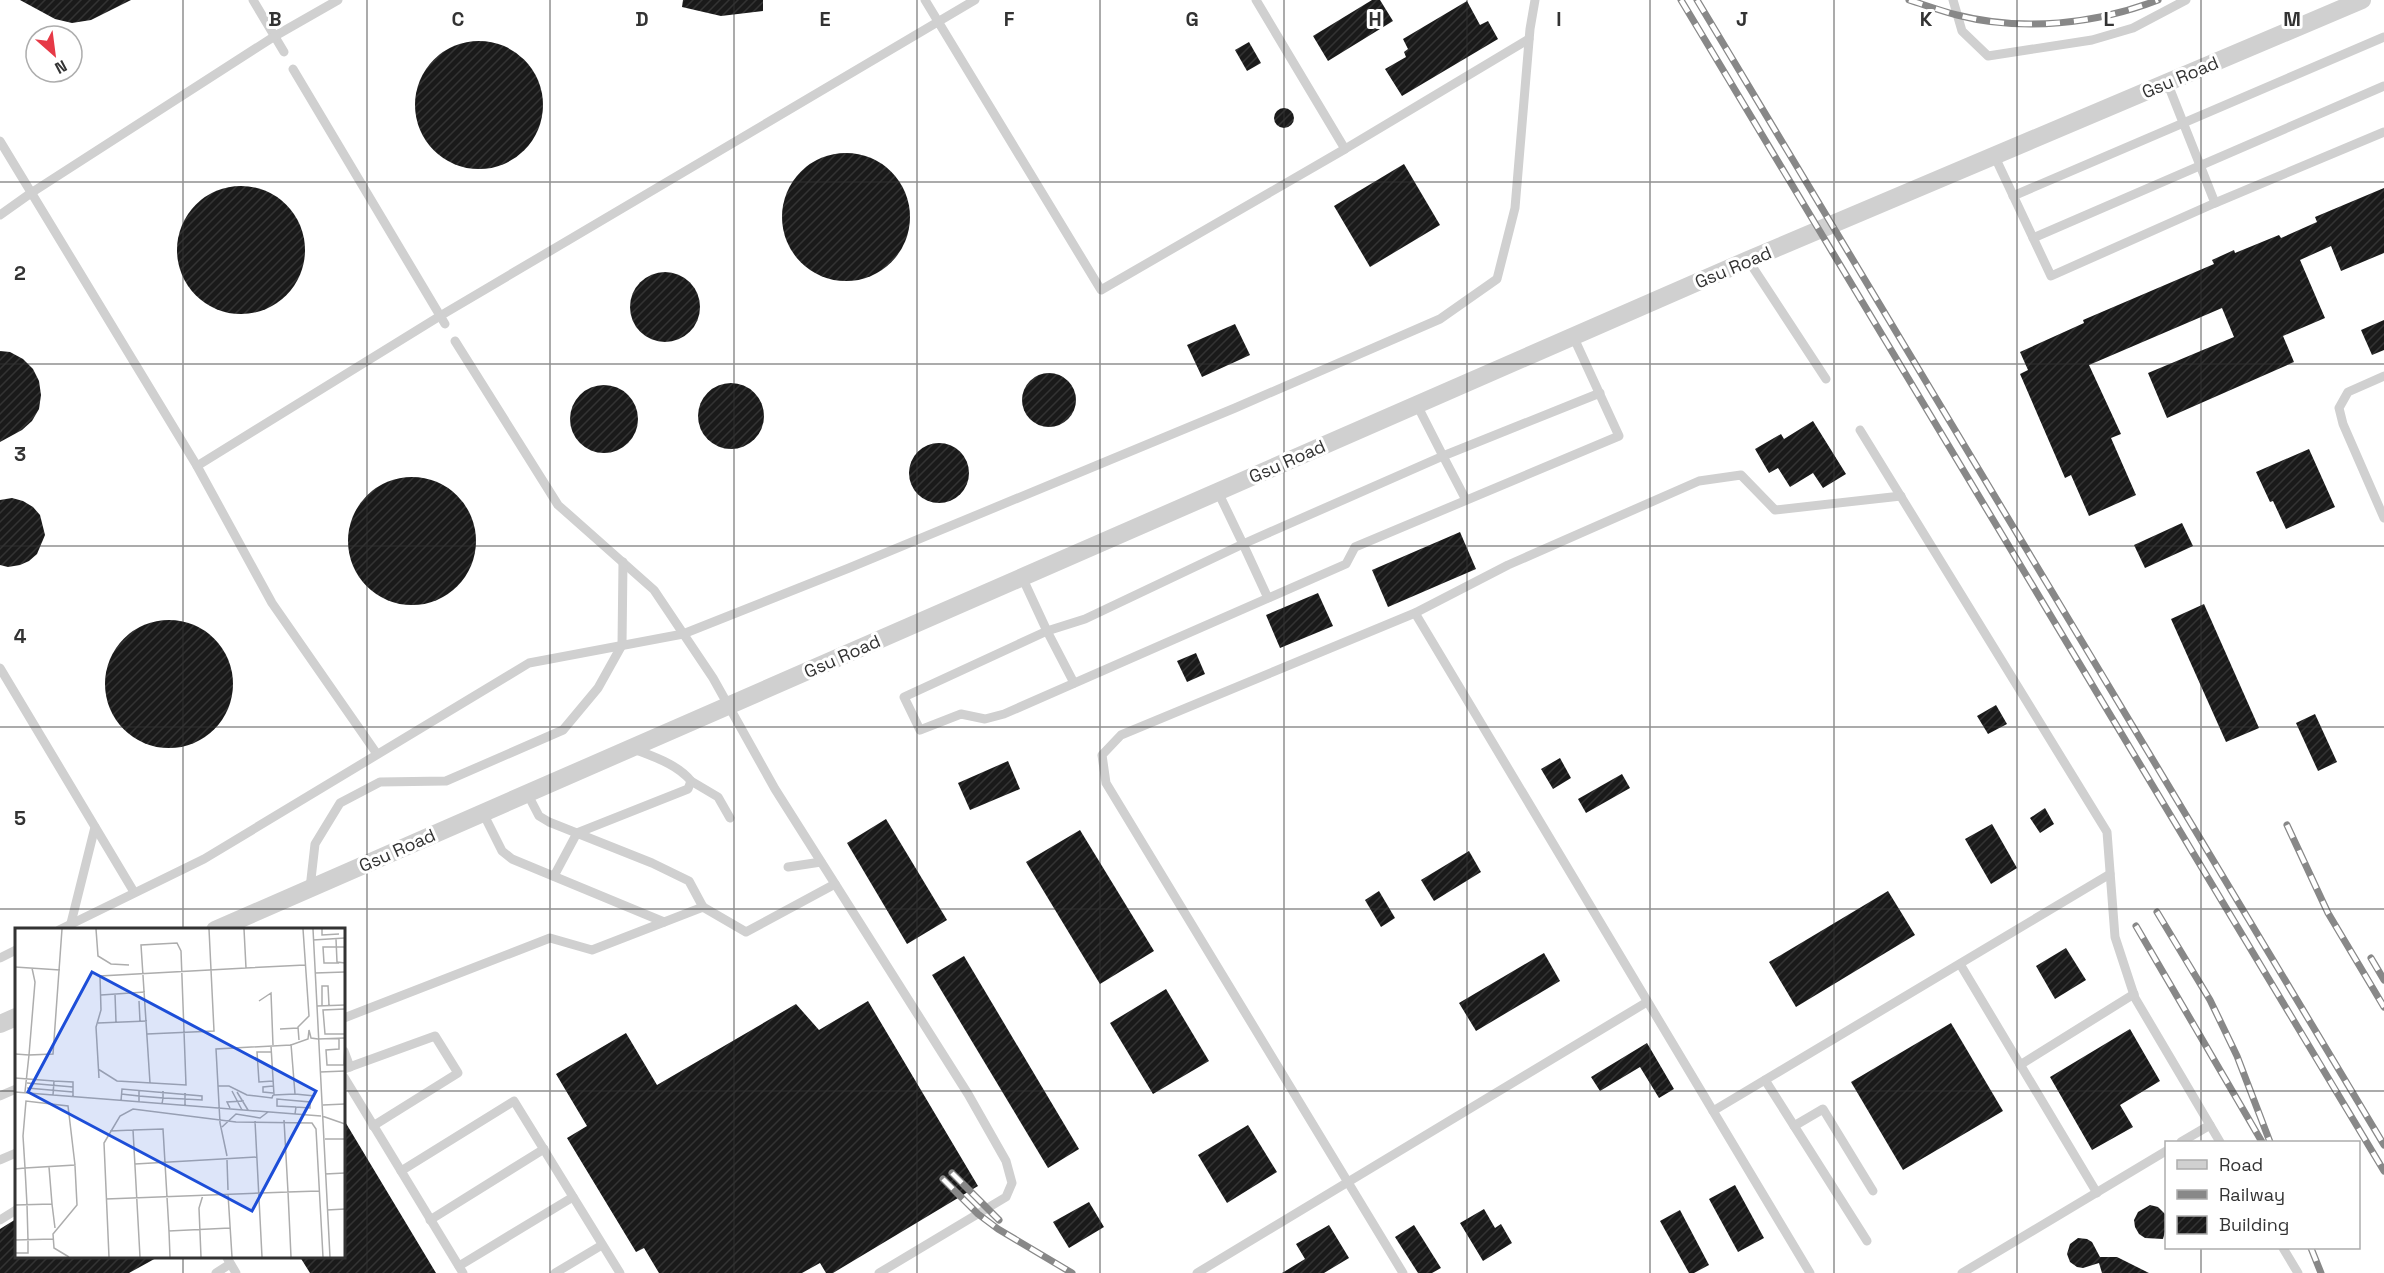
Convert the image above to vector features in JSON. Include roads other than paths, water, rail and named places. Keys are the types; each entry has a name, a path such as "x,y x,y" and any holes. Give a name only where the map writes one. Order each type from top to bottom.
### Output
{"street":[{"name":"Gsu Road","path":"220,928 1748,260 2362,0"},
{"path":"0,1024 15,1017"}],"lane":[{"path":"253,0 284,52"},
{"path":"0,215 274,36 338,0"},
{"path":"925,0 1101,290 1345,149 1529,39"},
{"path":"197,466 975,0"},
{"path":"1256,0 1345,149"},
{"path":"62,928 204,859 529,663 683,634 849,568 1235,408 1440,319 1497,279 1515,208 1529,39 1535,0"},
{"path":"1953,0 1962,31 1988,56 2092,40 2133,28 2186,0"},
{"path":"2013,196 2384,37"},
{"path":"293,69 442,320"},
{"path":"2167,82 2215,203"},
{"path":"2033,238 2384,86"},
{"path":"1994,155 2051,276 2215,203 2384,132"},
{"path":"0,141 197,466 272,603 377,754"},
{"path":"1748,260 1826,379"},
{"path":"1574,336 1600,393 1619,436 1355,547 1346,564 1004,714 985,719 961,714 920,730 904,697 1047,631 1084,619 1243,544 1443,456 1600,393"},
{"path":"455,341 558,505 654,590 728,705 775,789 968,1094 1006,1161 1012,1183 1006,1197 879,1273"},
{"path":"2384,376 2348,392 2339,408 2343,424 2384,518"},
{"path":"1417,405 1466,500"},
{"path":"1860,430 2108,832 2115,937 2134,994 2219,1141"},
{"path":"1403,1273 1107,783 1102,755 1121,735 1415,613 1508,565 1699,481 1741,475 1775,510 1900,496"},
{"path":"1218,492 1268,598"},
{"path":"310,888 315,844 340,803 380,782 446,781 563,730 598,688 622,645 623,562"},
{"path":"1022,577 1074,683"},
{"path":"1415,613 1810,1273"},
{"path":"0,668 134,892"},
{"path":"632,748 663,760 684,772 691,781 718,797 730,818"},
{"path":"554,876 577,833 688,789 691,781"},
{"path":"527,793 539,816 652,863 689,881 703,907 746,932 835,884"},
{"path":"483,813 502,851 512,859 664,922"},
{"path":"71,923 94,827"},
{"path":"788,867 821,862"},
{"path":"1713,1111 2110,874"},
{"path":"345,1018 550,938 592,950 703,907"},
{"path":"0,958 15,950"},
{"path":"1960,964 2097,1192"},
{"path":"2020,1065 2134,994"},
{"path":"1197,1273 1647,1002"},
{"path":"347,1068 435,1036 458,1072 373,1126"},
{"path":"345,1079 461,1270 573,1197"},
{"path":"1765,1080 1867,1241"},
{"path":"0,1096 15,1089"},
{"path":"400,1171 514,1101 620,1273"},
{"path":"1794,1126 1823,1109 1873,1191"},
{"path":"2184,1141 2210,1125"},
{"path":"430,1220 544,1149"},
{"path":"1962,1273 2165,1152"},
{"path":"0,1160 15,1153"},
{"path":"0,1220 15,1211"},
{"path":"555,1273 602,1245"},
{"path":"2284,1249 2298,1273"},
{"path":"216,1273 228,1260 236,1273"}],"railway":[{"path":"1681,0 2384,1171"},
{"path":"1697,0 2384,1145"},
{"path":"1909,0 1982,20 2033,24 2085,20 2158,0"},
{"path":"2287,825 2328,913 2384,1007"},
{"path":"2157,912 2210,1000 2237,1056 2270,1141"},
{"path":"2136,926 2261,1141"},
{"path":"2371,958 2384,980"},
{"path":"952,1173 999,1220"},
{"path":"943,1179 978,1214 998,1229 1072,1273"},
{"path":"2311,1249 2321,1273"}]}
